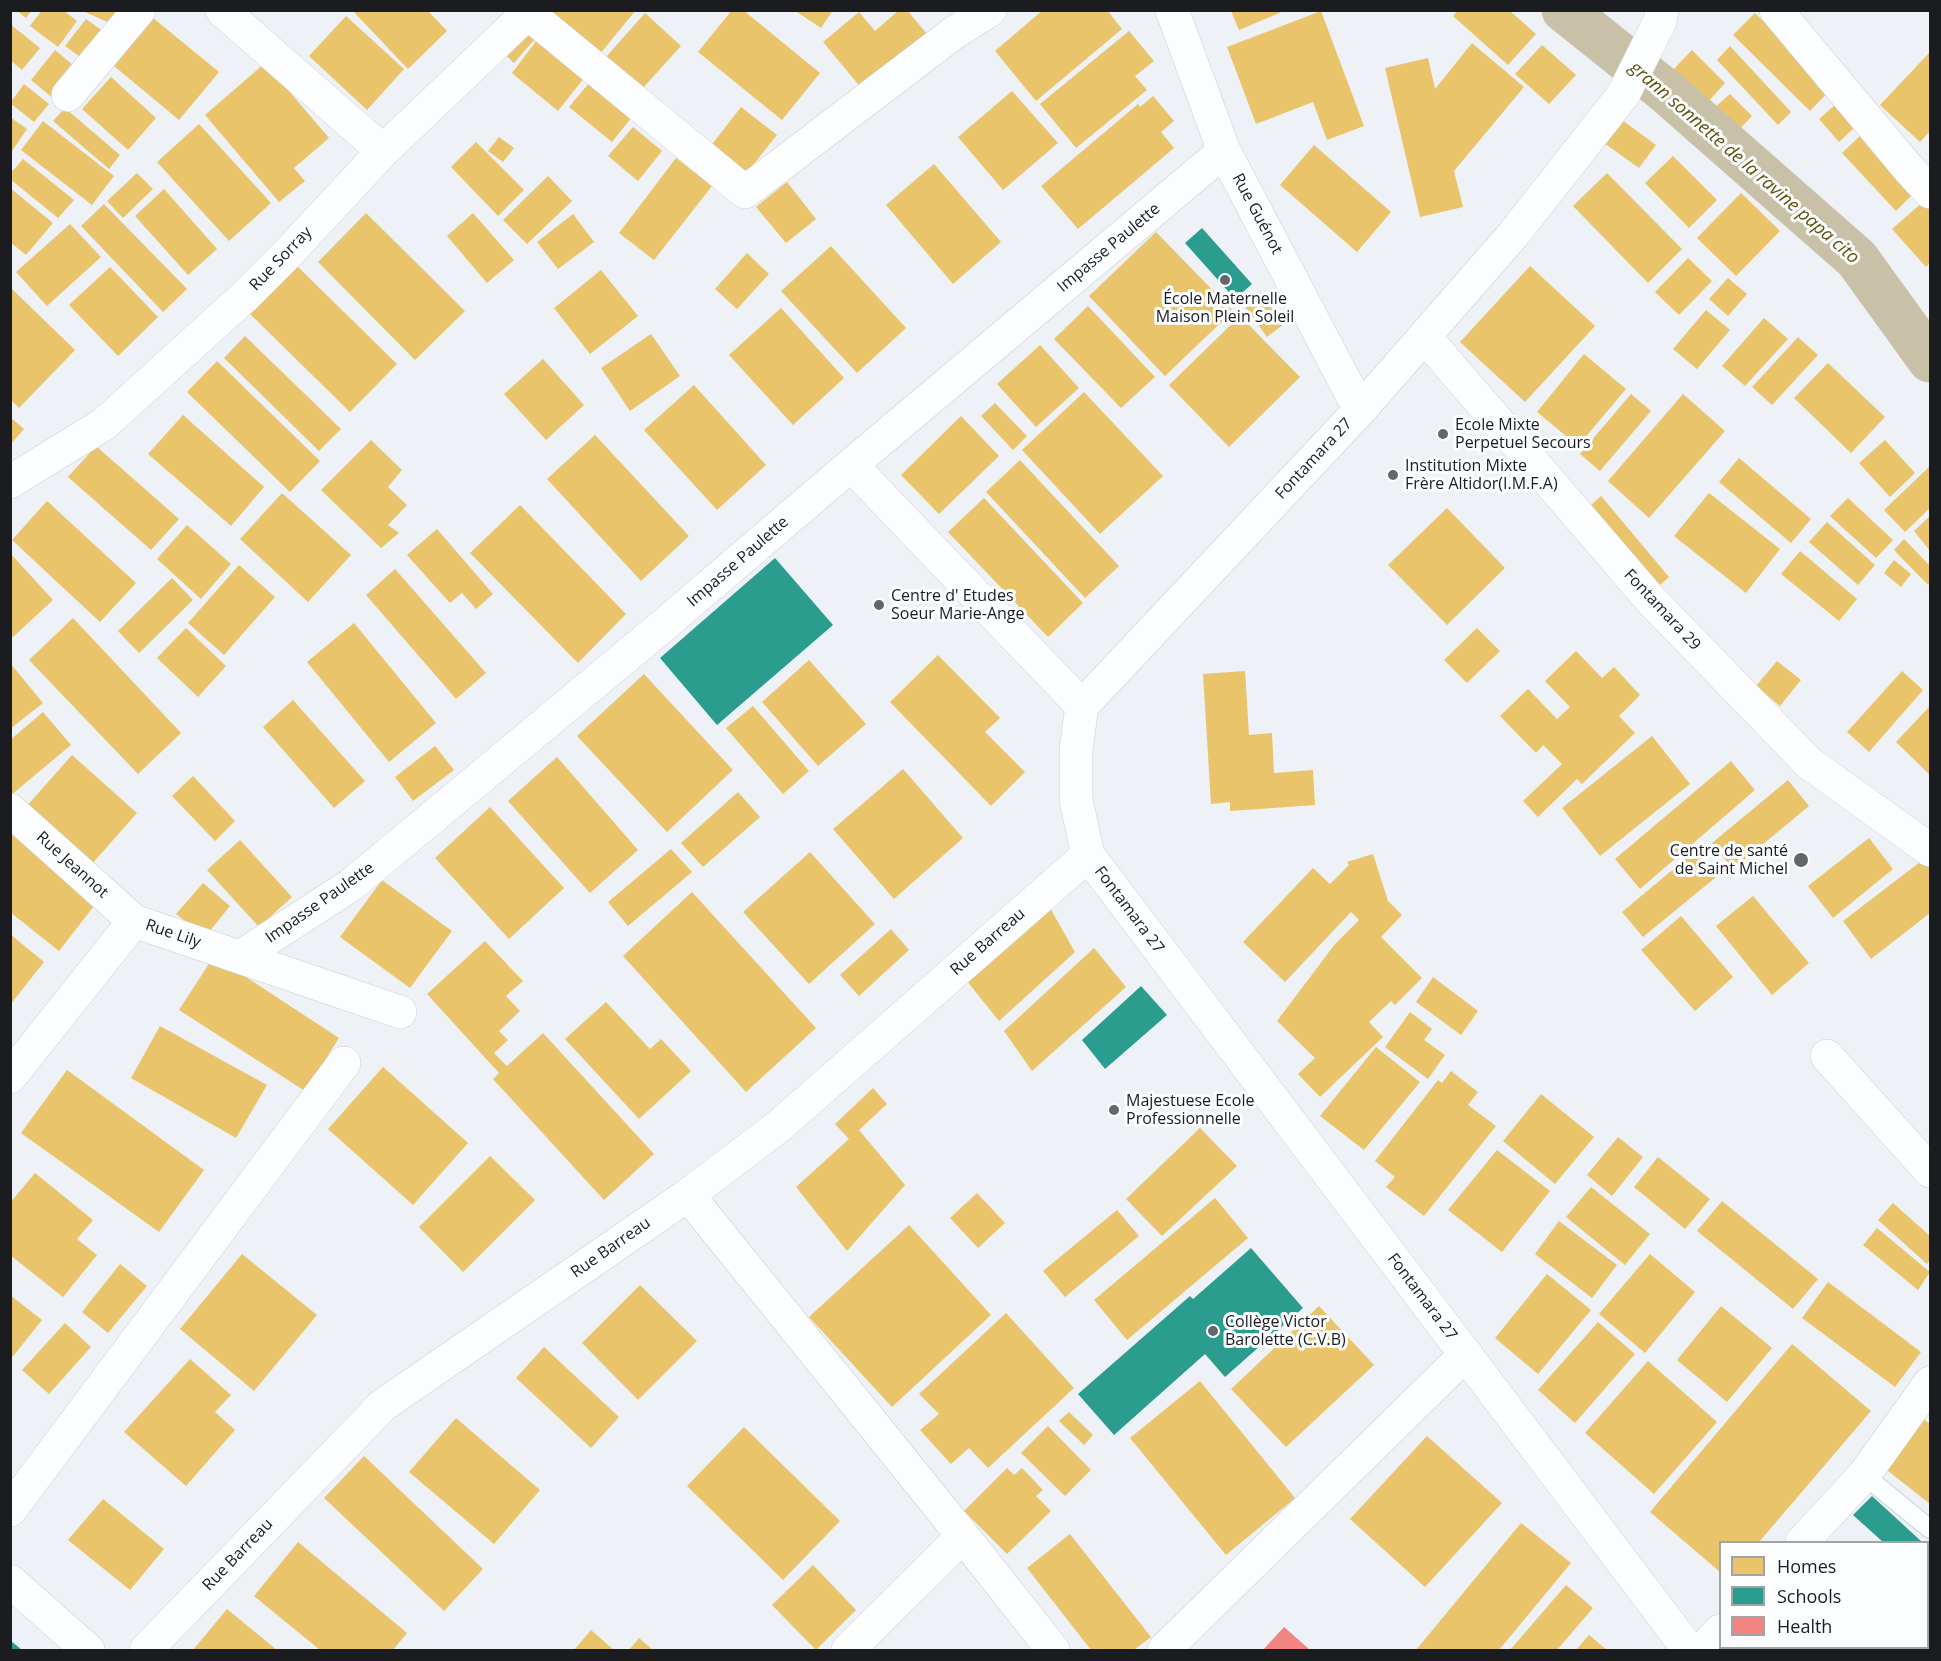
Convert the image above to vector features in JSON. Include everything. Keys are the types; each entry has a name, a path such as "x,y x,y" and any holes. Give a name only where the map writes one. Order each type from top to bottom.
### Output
{"street":[{"path":"68,95 139,10"},
{"path":"222,10 383,151"},
{"path":"530,12 745,192 955,32 990,10"},
{"name":"Rue Guénot","path":"1172,10 1224,151 1360,410"},
{"path":"1776,10 1930,192"},
{"name":"Rue Sorray","path":"10,482 104,424 243,298 383,151 530,12"},
{"name":"Fontamara 27","path":"1661,16 1623,94 1512,236 1360,410 1082,706 1076,748 1076,800 1088,855 1689,1650"},
{"name":"Impasse Paulette","path":"240,957 351,885 659,629 1224,151"},
{"name":"Fontamara 29","path":"1425,337 1650,599 1809,763 1930,850"},
{"path":"851,465 1082,706"},
{"name":"Rue Jeannot","path":"10,810 134,921"},
{"name":"Rue Barreau","path":"146,1650 383,1405 688,1195 779,1126 1088,855"},
{"name":"Rue Lily","path":"10,1077 134,921 400,1012"},
{"path":"1827,1056 1930,1171"},
{"path":"10,1510 344,1063"},
{"path":"688,1195 1053,1650"},
{"path":"1164,1650 1466,1354"},
{"path":"1803,1541 1864,1475 1930,1383"},
{"path":"848,1650 963,1536"},
{"path":"10,1581 88,1650"},
{"path":"1702,1650 1719,1632"}],"lane":[{"path":"1864,1475 1930,1529"}],"building: Homes":[{"path":"16,10 32,10 26,18"},
{"path":"42,10 63,10 77,21 58,47 30,26"},
{"path":"81,10 126,10 118,27"},
{"path":"352,10 427,10 447,31 408,69"},
{"path":"553,10 636,10 599,55 551,14"},
{"path":"732,10 743,10 820,73 782,120 698,52"},
{"path":"794,10 833,10 821,28"},
{"path":"899,10 907,10 927,34 862,89 823,42 859,12 875,31"},
{"path":"1043,10 1107,10 1122,29 1036,101 995,51"},
{"path":"1458,10 1509,10 1536,34 1508,65 1453,16"},
{"path":"1231,11 1284,11 1239,30"},
{"path":"1321,11 1364,126 1327,140 1313,102 1256,124 1227,47"},
{"path":"147,13 219,72 179,120 108,61"},
{"path":"645,13 681,46 642,89 606,57"},
{"path":"1755,13 1832,88 1810,111 1733,35"},
{"path":"346,16 404,69 367,110 309,56"},
{"path":"86,19 104,32 83,59 65,46"},
{"path":"10,24 40,48 22,70 10,60"},
{"path":"521,28 535,39 514,63 501,51"},
{"path":"1129,31 1154,61 1135,76 1147,90 1076,148 1040,104"},
{"path":"537,40 584,78 558,111 512,73"},
{"path":"1472,43 1524,87 1454,171 1463,207 1420,217 1385,68 1428,58 1435,89"},
{"path":"1542,45 1576,75 1549,104 1515,74"},
{"path":"1730,46 1791,112 1778,125 1717,60"},
{"path":"55,50 79,70 55,100 31,80"},
{"path":"1692,50 1725,83 1707,103 1673,70"},
{"path":"1930,52 1930,131 1920,142 1880,105"},
{"path":"265,63 329,138 294,168 305,181 279,202 205,115"},
{"path":"111,77 156,118 128,150 82,109"},
{"path":"589,83 632,117 612,142 569,107"},
{"path":"24,84 49,104 34,122 10,103"},
{"path":"1012,91 1058,143 1003,190 958,137"},
{"path":"1730,94 1752,116 1736,133 1713,109"},
{"path":"1153,96 1174,121 1161,132 1174,148 1078,229 1041,186 1138,104 1140,107"},
{"path":"1836,104 1855,127 1839,142 1819,119"},
{"path":"741,107 777,135 745,175 710,147"},
{"path":"65,108 120,155 109,169 53,121"},
{"path":"10,117 27,129 10,154"},
{"path":"1622,120 1656,145 1639,168 1604,143"},
{"path":"43,121 114,176 92,205 21,150"},
{"path":"199,124 271,203 229,241 157,162"},
{"path":"633,127 662,151 638,181 608,156"},
{"path":"1861,135 1914,193 1896,211 1842,153"},
{"path":"499,137 514,148 503,162 488,151"},
{"path":"476,142 524,190 498,216 451,167"},
{"path":"1314,145 1391,212 1357,252 1280,185"},
{"path":"1673,156 1717,200 1689,228 1645,183"},
{"path":"676,158 712,186 654,260 619,233"},
{"path":"23,159 74,200 58,218 10,179 10,174"},
{"path":"934,164 1001,242 953,284 886,205"},
{"path":"137,173 153,189 123,218 107,201"},
{"path":"1607,173 1682,249 1648,283 1573,206"},
{"path":"548,176 572,201 527,244 503,220"},
{"path":"787,182 816,219 786,243 756,207"},
{"path":"10,188 53,223 26,255 10,242"},
{"path":"164,189 217,249 188,275 135,216"},
{"path":"1741,193 1780,231 1736,276 1697,238"},
{"path":"1924,201 1930,208 1930,263 1926,267 1892,229"},
{"path":"104,204 187,289 163,312 81,226"},
{"path":"366,213 465,311 415,360 318,262"},
{"path":"473,213 514,260 487,283 447,236"},
{"path":"573,214 594,242 558,269 537,242"},
{"path":"70,224 101,257 47,306 16,272"},
{"path":"1156,232 1233,311 1165,376 1089,296"},
{"path":"831,246 906,328 857,373 781,291"},
{"path":"747,253 769,274 737,309 715,289"},
{"path":"1688,258 1712,281 1679,315 1655,292"},
{"path":"297,266 397,364 350,412 250,314"},
{"path":"1530,266 1595,326 1525,402 1460,342"},
{"path":"110,267 158,317 118,356 69,305"},
{"path":"601,270 638,316 590,354 554,308"},
{"path":"1728,278 1747,294 1728,316 1709,299"},
{"path":"10,287 75,350 19,408 10,399"},
{"path":"1260,292 1284,324 1267,337 1243,304"},
{"path":"1088,306 1155,377 1121,408 1054,339"},
{"path":"781,308 844,378 793,425 729,355"},
{"path":"1706,310 1730,330 1697,369 1673,349"},
{"path":"1240,316 1300,377 1229,447 1169,385"},
{"path":"1764,318 1788,339 1745,386 1722,366"},
{"path":"651,334 680,376 630,411 601,368"},
{"path":"245,336 341,429 319,451 224,358"},
{"path":"1798,337 1818,355 1772,405 1752,387"},
{"path":"1040,345 1079,388 1036,427 997,384"},
{"path":"1584,354 1626,389 1578,446 1537,412"},
{"path":"543,359 584,405 546,440 504,394"},
{"path":"217,361 320,461 290,492 187,392"},
{"path":"1828,363 1885,417 1851,453 1794,398"},
{"path":"694,385 766,465 717,510 644,430"},
{"path":"1084,392 1163,476 1100,534 1022,450"},
{"path":"1631,394 1651,411 1600,471 1580,454"},
{"path":"1683,394 1725,431 1649,518 1608,481"},
{"path":"995,403 1027,436 1013,450 981,416"},
{"path":"183,415 264,487 231,526 148,454"},
{"path":"961,416 999,456 939,514 901,475"},
{"path":"10,417 24,429 10,445"},
{"path":"595,435 689,536 641,581 547,479"},
{"path":"371,440 402,470 388,487 407,505 388,525 399,533 381,548 321,490"},
{"path":"1885,440 1915,473 1890,497 1859,463"},
{"path":"96,446 179,519 151,550 68,477"},
{"path":"1739,458 1811,519 1791,543 1719,482"},
{"path":"1020,460 1119,566 1085,598 986,492"},
{"path":"1930,466 1930,508 1905,532 1884,510"},
{"path":"282,493 351,555 308,602 240,539"},
{"path":"1709,493 1780,549 1746,593 1674,536"},
{"path":"1601,496 1669,577 1659,586 1591,505"},
{"path":"984,498 1083,603 1048,637 948,532"},
{"path":"1848,498 1893,540 1876,558 1830,516"},
{"path":"47,501 136,583 100,622 12,540"},
{"path":"520,505 626,614 578,663 470,553"},
{"path":"1447,508 1505,568 1447,625 1388,565"},
{"path":"1930,516 1930,551 1914,531"},
{"path":"1827,522 1875,565 1858,585 1809,542"},
{"path":"187,525 231,564 201,599 157,559"},
{"path":"437,529 493,594 476,609 462,593 450,603 407,555"},
{"path":"1904,539 1930,566 1928,585 1894,550"},
{"path":"1800,551 1857,599 1839,621 1781,574"},
{"path":"10,553 53,600 13,637 10,633"},
{"path":"1894,560 1911,574 1901,587 1884,573"},
{"path":"239,565 275,597 224,655 188,623"},
{"path":"395,569 486,673 456,699 366,595"},
{"path":"172,578 193,600 139,653 118,631"},
{"path":"73,618 181,733 138,774 29,660"},
{"path":"354,623 436,723 389,762 307,662"},
{"path":"186,628 226,666 198,697 157,658"},
{"path":"1477,628 1500,651 1467,683 1444,660"},
{"path":"1576,651 1602,678 1614,667 1640,695 1619,716 1635,733 1582,784 1577,779 1538,817 1523,801 1562,764 1543,745 1536,753 1500,716 1528,689 1557,719 1570,707 1545,681"},
{"path":"938,655 1000,718 985,732 1025,772 991,806 890,702"},
{"path":"809,660 866,724 818,766 762,702"},
{"path":"1777,661 1801,680 1780,706 1756,686"},
{"path":"10,663 43,703 10,729"},
{"path":"1245,671 1249,735 1272,733 1274,773 1313,770 1315,805 1230,811 1230,802 1211,804 1203,674"},
{"path":"1902,671 1923,690 1869,752 1847,732"},
{"path":"644,674 733,770 667,832 577,736"},
{"path":"293,700 365,781 334,808 263,727"},
{"path":"753,706 809,771 783,794 726,728"},
{"path":"1930,706 1930,775 1896,742"},
{"path":"43,712 71,745 10,796 10,740"},
{"path":"1652,736 1690,784 1600,856 1562,808"},
{"path":"435,746 454,770 413,801 395,777"},
{"path":"72,755 137,813 91,865 26,807"},
{"path":"557,757 638,850 590,893 508,801"},
{"path":"1731,761 1755,790 1640,889 1615,859"},
{"path":"903,769 963,838 894,899 833,829"},
{"path":"193,776 235,821 215,841 172,796"},
{"path":"1788,780 1809,806 1733,869 1712,843"},
{"path":"738,792 760,817 703,867 681,843"},
{"path":"490,807 564,888 509,939 435,858"},
{"path":"10,825 101,897 59,951 10,912"},
{"path":"1869,838 1893,869 1833,918 1808,886"},
{"path":"240,840 292,897 259,927 207,870"},
{"path":"671,849 692,872 628,926 608,902"},
{"path":"1695,851 1716,877 1643,937 1622,912"},
{"path":"810,852 875,924 809,984 743,912"},
{"path":"1373,854 1388,901 1402,915 1381,937 1422,978 1395,1005 1391,1001 1369,1022 1383,1037 1320,1097 1298,1074 1315,1058 1277,1021 1335,944 1359,920 1351,912 1285,982 1243,942 1313,868 1330,884 1349,865 1347,862"},
{"path":"1924,859 1930,867 1930,913 1871,959 1843,921"},
{"path":"382,880 452,931 410,988 340,937"},
{"path":"203,883 230,906 205,937 176,914"},
{"path":"692,892 816,1028 746,1092 623,956"},
{"path":"1753,896 1809,963 1772,995 1716,926"},
{"path":"1046,901 1075,952 999,1021 962,975"},
{"path":"1681,916 1733,977 1695,1011 1641,950"},
{"path":"891,929 909,950 859,996 840,975"},
{"path":"10,934 44,962 10,1005"},
{"path":"485,941 523,981 506,996 520,1011 499,1031 508,1040 494,1053 507,1066 543,1033 654,1154 604,1200 493,1079 499,1073 427,994"},
{"path":"1094,948 1126,987 1032,1071 1004,1031"},
{"path":"214,956 339,1038 305,1091 179,1010"},
{"path":"1433,977 1478,1011 1461,1035 1416,1002"},
{"path":"606,1002 650,1049 661,1039 691,1071 639,1119 565,1039"},
{"path":"1410,1012 1432,1029 1424,1040 1445,1055 1428,1079 1385,1047"},
{"path":"160,1026 267,1085 236,1138 131,1078"},
{"path":"1376,1047 1420,1082 1364,1150 1320,1116"},
{"path":"383,1067 468,1143 413,1205 328,1129"},
{"path":"67,1070 204,1170 159,1232 21,1133"},
{"path":"1451,1071 1478,1092 1468,1105 1496,1126 1424,1216 1386,1187 1395,1177 1375,1161 1438,1080 1442,1083"},
{"path":"873,1088 887,1104 859,1130 905,1185 847,1251 796,1187 849,1139 835,1124"},
{"path":"1541,1094 1594,1137 1555,1184 1503,1141"},
{"path":"1200,1128 1237,1166 1162,1236 1126,1199"},
{"path":"1618,1137 1643,1157 1612,1196 1587,1175"},
{"path":"1497,1150 1550,1191 1502,1252 1448,1210"},
{"path":"490,1156 535,1200 463,1272 419,1227"},
{"path":"1658,1157 1710,1199 1685,1229 1634,1187"},
{"path":"35,1173 93,1220 77,1239 97,1255 63,1297 10,1255 10,1203"},
{"path":"1591,1187 1650,1234 1625,1265 1566,1217"},
{"path":"977,1193 1005,1223 978,1248 950,1218"},
{"path":"1215,1198 1248,1238 1127,1340 1094,1300"},
{"path":"1722,1201 1818,1279 1793,1309 1697,1231"},
{"path":"1893,1203 1930,1236 1930,1260 1927,1264 1878,1220"},
{"path":"1117,1210 1139,1236 1065,1297 1043,1271"},
{"path":"1559,1221 1617,1265 1592,1298 1535,1254"},
{"path":"909,1225 991,1315 892,1407 809,1317"},
{"path":"1877,1228 1930,1272 1918,1290 1863,1245"},
{"path":"242,1254 317,1315 254,1391 180,1329"},
{"path":"1650,1254 1695,1292 1645,1353 1599,1314"},
{"path":"120,1264 147,1286 108,1333 82,1312"},
{"path":"1547,1274 1591,1310 1538,1374 1495,1338"},
{"path":"1828,1282 1921,1352 1895,1387 1802,1318"},
{"path":"640,1285 697,1341 638,1400 582,1343"},
{"path":"10,1295 42,1320 10,1360"},
{"path":"1319,1306 1374,1365 1286,1447 1231,1389"},
{"path":"1721,1306 1772,1348 1727,1402 1677,1360"},
{"path":"1006,1313 1074,1388 988,1468 969,1448 951,1464 920,1430 939,1414 919,1394"},
{"path":"1598,1322 1635,1354 1575,1423 1538,1390"},
{"path":"65,1323 91,1347 49,1394 22,1370"},
{"path":"1792,1344 1871,1411 1760,1541 1719,1541 1719,1571 1650,1512"},
{"path":"544,1347 619,1417 591,1448 516,1378"},
{"path":"190,1359 231,1395 215,1412 235,1430 186,1486 124,1432"},
{"path":"1648,1361 1717,1422 1654,1494 1585,1433"},
{"path":"1200,1381 1295,1498 1226,1555 1130,1438"},
{"path":"1069,1412 1093,1435 1084,1445 1059,1421"},
{"path":"1917,1414 1930,1424 1930,1504 1878,1463"},
{"path":"456,1418 540,1490 494,1544 409,1472"},
{"path":"1048,1426 1091,1470 1065,1496 1021,1453"},
{"path":"744,1427 840,1521 783,1580 687,1486"},
{"path":"1427,1436 1502,1503 1425,1587 1350,1519"},
{"path":"364,1456 483,1569 444,1611 324,1498"},
{"path":"1007,1468 1014,1475 1022,1468 1043,1490 1036,1496 1051,1511 1007,1554 964,1511"},
{"path":"103,1499 164,1549 130,1590 68,1540"},
{"path":"1521,1523 1571,1563 1499,1650 1416,1650"},
{"path":"1070,1534 1151,1637 1134,1650 1091,1650 1027,1568"},
{"path":"298,1542 407,1633 393,1650 320,1650 254,1596"},
{"path":"813,1565 856,1610 816,1650 772,1605"},
{"path":"1566,1585 1593,1608 1557,1650 1510,1650"},
{"path":"227,1609 277,1650 193,1650"},
{"path":"591,1630 614,1650 574,1650"},
{"path":"1589,1635 1607,1650 1576,1650"},
{"path":"639,1638 653,1650 629,1650"}],"building: Schools":[{"path":"1202,228 1252,284 1235,299 1185,243"},
{"path":"775,558 833,625 717,725 660,658"},
{"path":"1141,986 1167,1015 1105,1069 1082,1040"},
{"name":"Collège Victor Barolette (C.V.B)","path":"1251,1248 1303,1308 1225,1377 1205,1354 1114,1435 1078,1394 1190,1296 1193,1299"},
{"path":"1872,1496 1921,1541 1882,1541 1853,1515"},
{"path":"1929,1550 1930,1551 1930,1588 1929,1586"},
{"path":"10,1640 22,1650 10,1650"}],"building: Health":[{"path":"1284,1627 1310,1650 1263,1650"}],"waterway":[{"name":"grann sonnette de la ravine papa cito","path":"1564,10 1668,93 1857,259 1930,360"}],"place":[{"name":"École Maternelle Maison Plein Soleil","path":"1225,280"},
{"name":"Ecole Mixte Perpetuel Secours","path":"1443,434"},
{"name":"Institution Mixte Frère Altidor(I.M.F.A)","path":"1393,475"},
{"name":"Centre d' Etudes Soeur Marie-Ange","path":"879,605"},
{"name":"Centre de santé de Saint Michel","path":"1801,860"},
{"name":"Majestuese Ecole Professionnelle","path":"1114,1110"},
{"name":"Collège Victor Barolette (C.V.B)","path":"1213,1331"}]}
